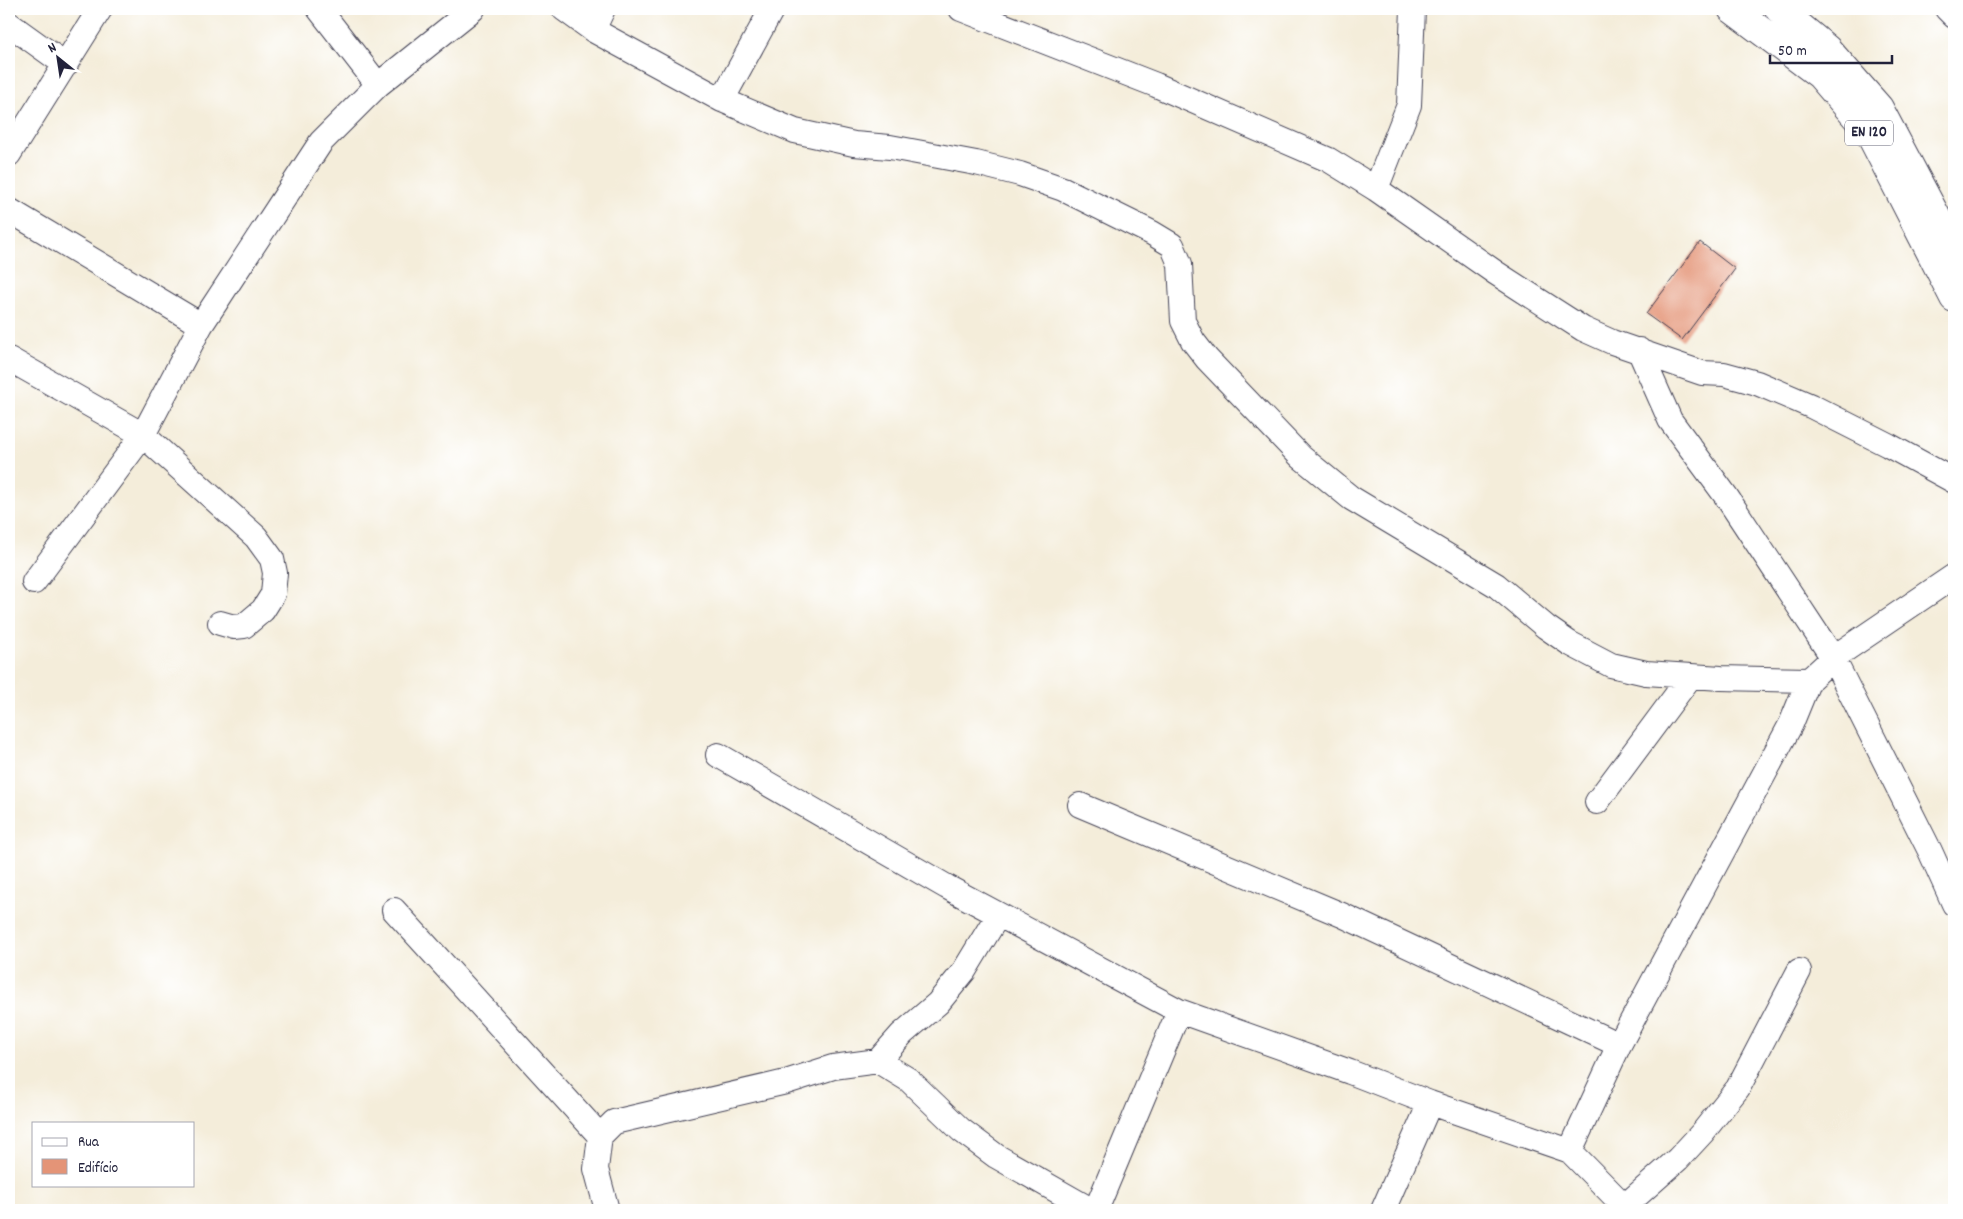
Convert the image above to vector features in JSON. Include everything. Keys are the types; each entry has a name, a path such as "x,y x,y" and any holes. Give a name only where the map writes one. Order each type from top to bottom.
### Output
{"main road":[{"name":"EN 120","path":"1732,9 1820,76 1846,103 1869,132 1954,298"},
{"name":"EN 120","path":"1779,9 1828,49 1879,108 1954,250"}],"street":[{"path":"9,154 66,66 100,9"},
{"path":"319,9 378,85"},
{"path":"34,582 143,435 201,325 321,142 378,85 473,9"},
{"path":"564,9 593,30 722,100 795,131 854,144 890,146 1020,174 1064,189 1172,245 1180,264 1183,321 1193,341 1206,359 1301,457 1351,498 1496,585 1569,644 1611,665 1646,673 1690,677 1809,680"},
{"path":"593,30 603,9"},
{"path":"722,100 772,9"},
{"path":"961,9 1156,85 1329,160 1376,189 1496,273 1583,330 1702,373 1724,374 1757,383 1811,406 1888,445 1954,482"},
{"path":"1946,9 1954,16"},
{"path":"1376,189 1409,106 1407,10"},
{"path":"9,24 66,66"},
{"path":"9,210 201,325"},
{"path":"1639,350 1670,420 1726,496 1833,658 1930,851 1954,904"},
{"path":"9,359 143,435 256,537 272,560 275,573 273,594 263,610 244,626 234,627 220,624"},
{"path":"1570,1151 1619,1046 1791,724 1809,680 1833,658 1954,576"},
{"path":"1597,802 1690,677"},
{"path":"718,755 998,915 1179,1011 1350,1072 1430,1104 1570,1151 1627,1208 1703,1132 1738,1088 1799,971"},
{"path":"1080,805 1342,915 1619,1046"},
{"path":"394,910 600,1136"},
{"path":"878,1061 902,1034 938,1003 959,978 998,915"},
{"path":"1096,1210 1179,1011"},
{"path":"607,1210 596,1169 600,1136 614,1122 786,1082 833,1067 878,1061 909,1080 961,1130 996,1156 1090,1210"},
{"path":"1383,1210 1430,1104"}],"building":[{"path":"1700,242 1735,269 1682,340 1646,314"}]}
